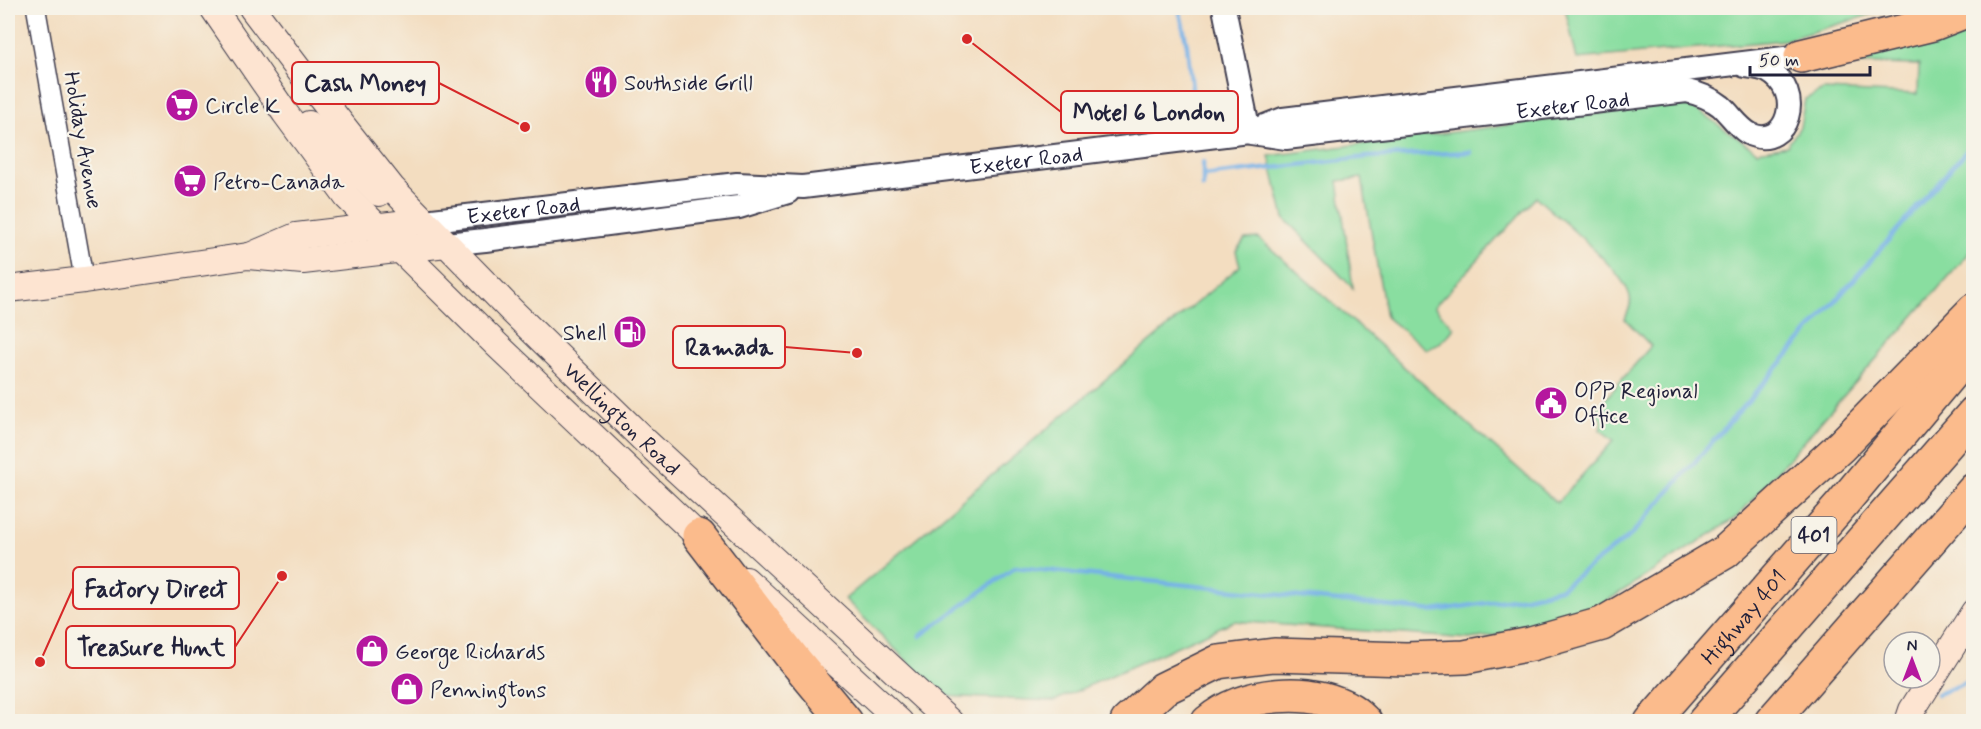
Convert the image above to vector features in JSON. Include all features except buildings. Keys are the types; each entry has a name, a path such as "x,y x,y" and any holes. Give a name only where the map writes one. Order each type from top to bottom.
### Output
{"highway":[{"path":"1801,56 1934,24 1974,8"},
{"path":"1127,722 1163,689 1218,662 1274,655 1406,659 1465,657 1531,644 1602,624 1725,552 1841,446 1974,310"},
{"name":"Highway 401","path":"1651,722 1842,504 1974,346"},
{"name":"Highway 401","path":"1704,722 1974,413"},
{"path":"1771,722 1974,490"},
{"path":"699,536 792,657 846,722"},
{"path":"1797,722 1880,617 1909,564"},
{"path":"1208,722 1220,712 1256,697 1290,695 1322,699 1350,710 1365,722"}],"main road":[{"name":"Wellington Road","path":"213,8 347,196 497,345 900,722"},
{"name":"Wellington Road","path":"252,8 419,222 446,244 643,439 950,722"},
{"path":"253,65 369,183 419,222"},
{"name":"Exeter Road","path":"248,256 296,236 419,222"},
{"name":"Exeter Road","path":"8,289 248,256 303,261 446,244"},
{"path":"1908,722 1912,710 1974,612"}],"street":[{"name":"Holiday Avenue","path":"36,8 84,280"},
{"path":"1224,8 1249,132"},
{"name":"Exeter Road","path":"419,222 736,184 803,187 1249,132 1283,119 1801,56"},
{"name":"Exeter Road","path":"1249,132 1286,138 1688,91 1705,95 1713,100 1752,135 1769,136 1782,128 1789,114 1789,98 1781,82 1767,70 1737,64"},
{"name":"Exeter Road","path":"446,244 739,207 803,187"}],"green space":[{"path":"1565,8 1893,8 1785,40 1577,59"},
{"path":"1973,25 1973,249 1737,517 1593,610 1539,630 1469,639 1234,621 1054,701 942,696 845,599 1240,266 1236,251 1245,239 1259,238 1557,503 1614,440 1600,430 1602,420 1594,412 1651,346 1625,319 1630,297 1626,286 1604,259 1536,197 1434,307 1454,328 1442,341 1426,349 1386,317 1362,178 1338,181 1353,288 1284,218 1269,156 1685,102 1757,151 1787,146 1800,127 1805,99 1823,90 1918,94 1919,65 1834,63"}],"waterway":[{"path":"1179,8 1187,45 1196,123"},
{"path":"920,636 1015,567 1433,611 1526,597 1560,589 1631,535 1974,142"},
{"path":"1203,176 1368,157 1471,152"},
{"path":"1203,162 1203,187"},
{"path":"1937,694 1966,683 1974,677"},
{"path":"1862,722 1898,708"}],"place":[{"name":"Motel 6 London","path":"967,39"},
{"name":"Southside Grill","path":"601,82"},
{"name":"Circle K","path":"182,105"},
{"name":"Cash Money","path":"525,127"},
{"name":"Petro-Canada","path":"190,181"},
{"name":"Shell","path":"630,332"},
{"name":"Ramada","path":"857,353"},
{"name":"OPP Regional Office","path":"1551,403"},
{"name":"Treasure Hunt","path":"282,576"},
{"name":"George Richards","path":"372,651"},
{"name":"Factory Direct","path":"40,662"},
{"name":"Penningtons","path":"407,689"}]}
